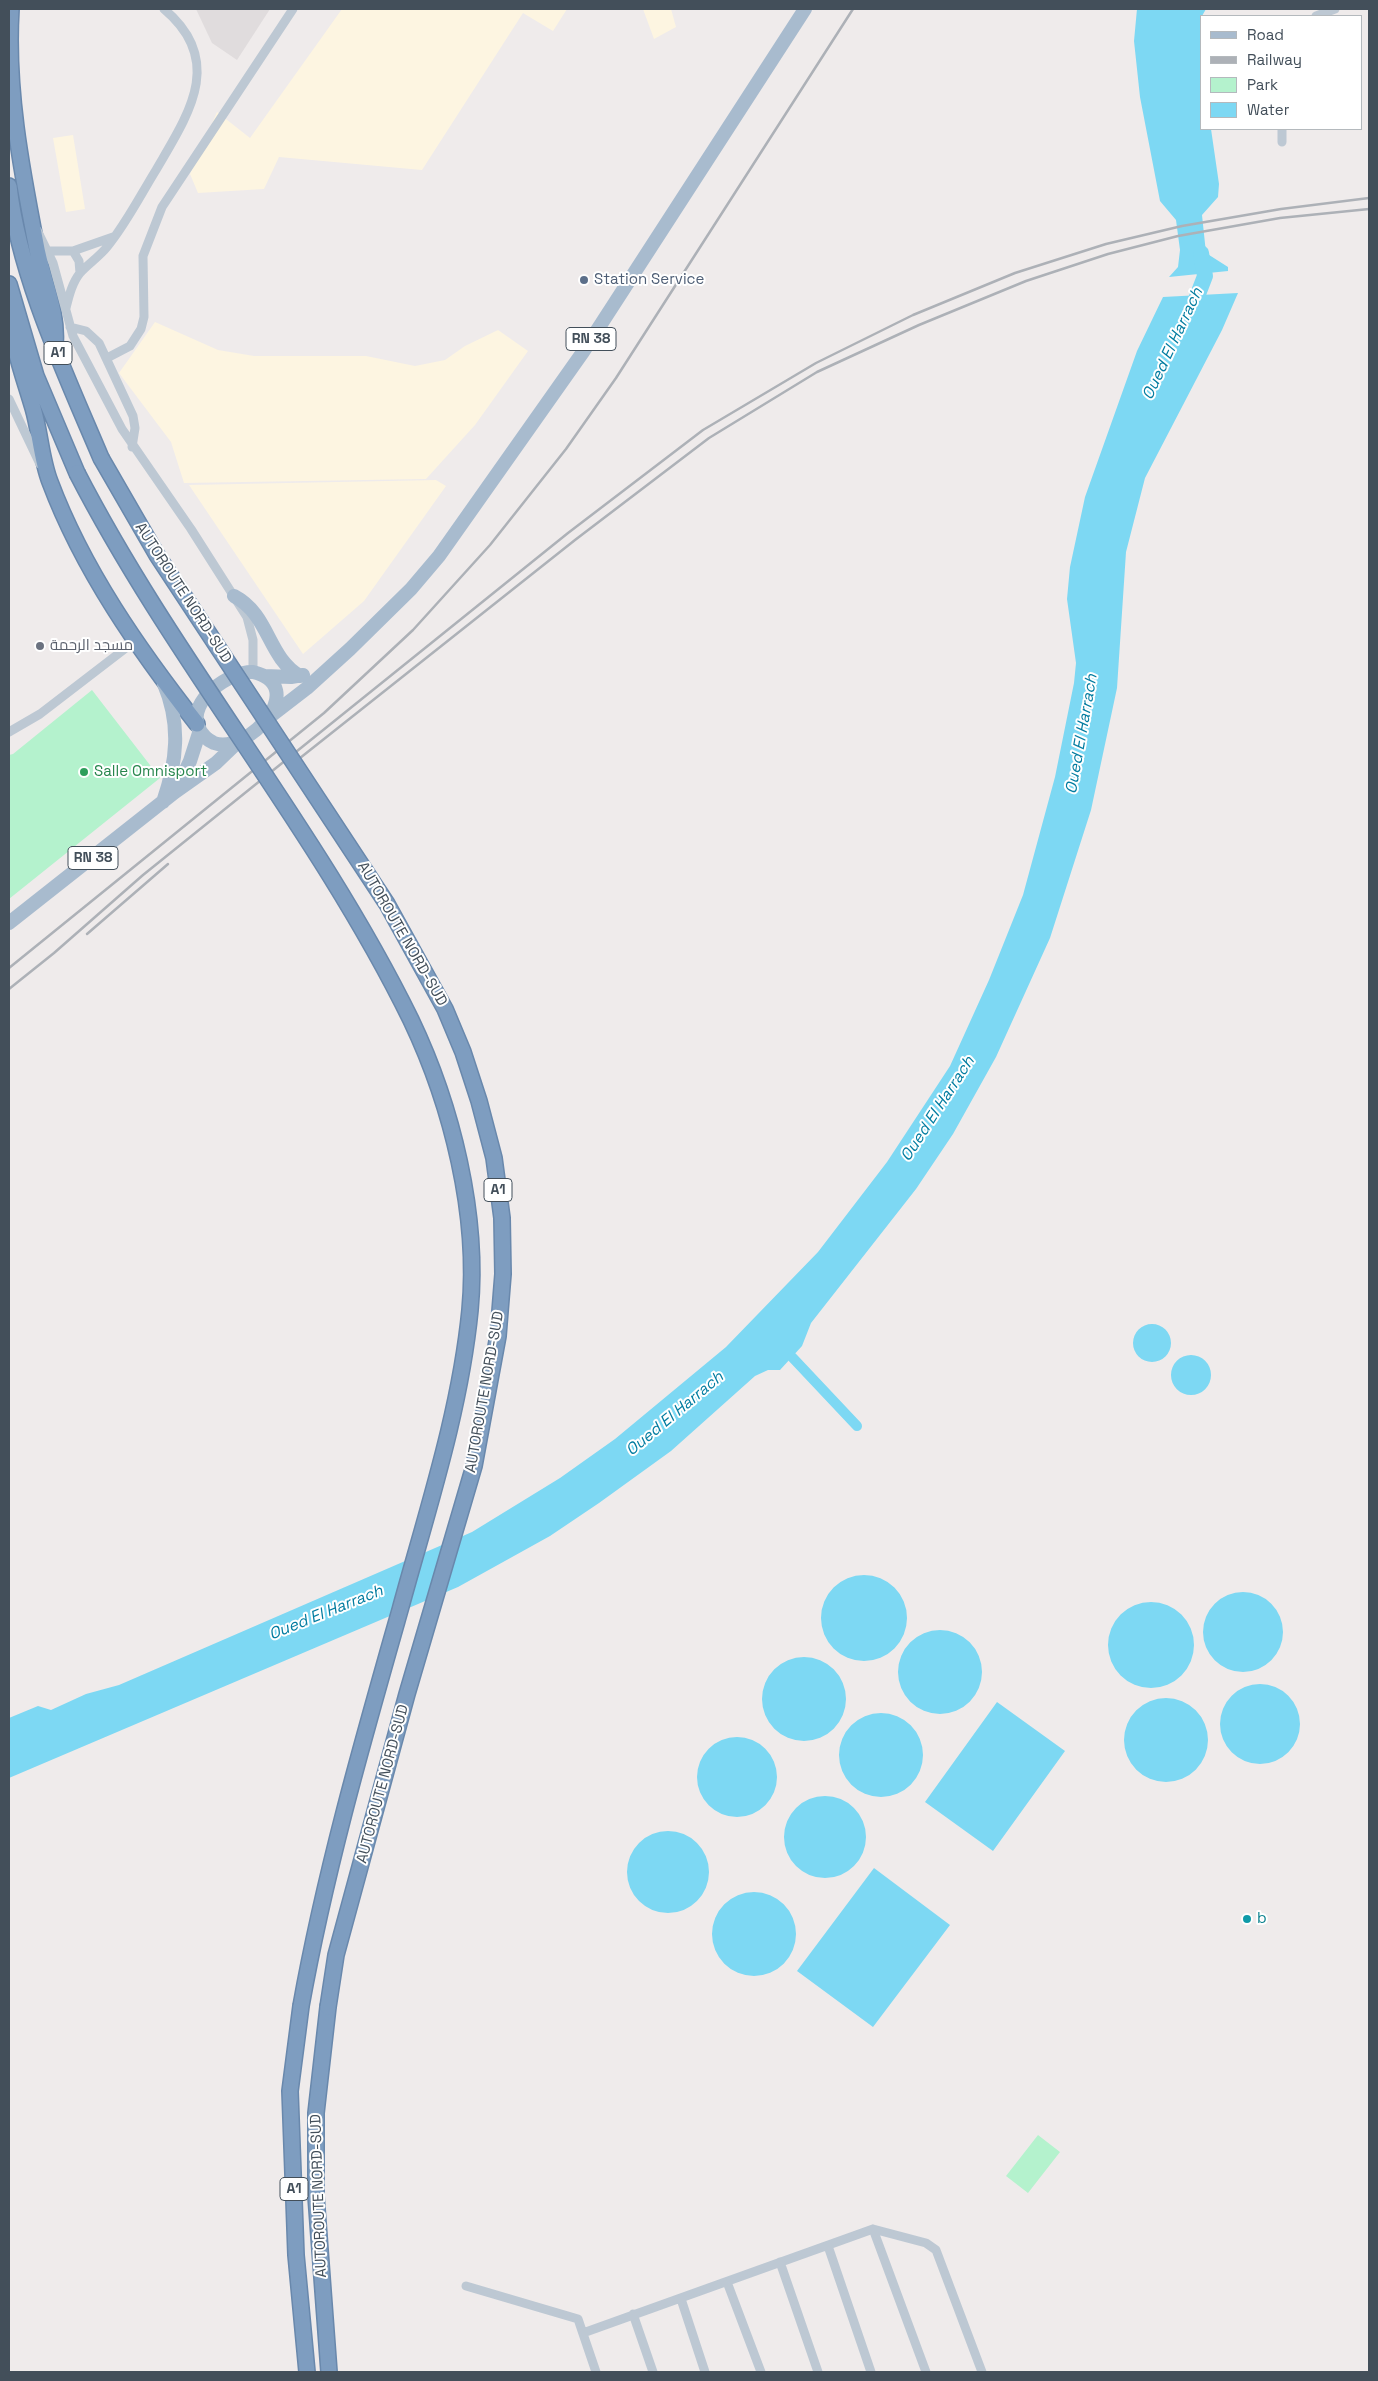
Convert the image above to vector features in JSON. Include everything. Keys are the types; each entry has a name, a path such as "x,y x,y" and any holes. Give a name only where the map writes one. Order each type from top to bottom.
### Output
{"highway":[{"path":"11,9 10,74 31,218 54,314 55,345"},
{"name":"AUTOROUTE NORD-SUD","path":"9,186 21,246 55,345 101,458 157,555 387,904 417,956 446,1009 463,1052 494,1158 502,1218 503,1274 498,1336 474,1466 410,1684 336,1955 328,2007 316,2123 316,2196 329,2372"},
{"path":"9,296 10,327 40,433 48,480 83,557 135,640 198,727"},
{"name":"AUTOROUTE NORD-SUD","path":"9,296 36,376 77,473 134,576 300,830 356,921 410,1020 436,1078 452,1130 466,1207 470,1307 460,1382 348,1803 310,1954 301,2006 290,2091 296,2255 307,2372"}],"main road":[{"name":"RN 38","path":"272,715 307,688 411,589 473,510 583,352 805,9"},
{"path":"234,596 254,610 283,660 300,676"},
{"name":"RN 38","path":"259,674 300,676 316,670 350,649"},
{"path":"160,674 172,707 176,735 172,777 163,802"},
{"path":"259,674 274,687 276,694 275,708 272,715 234,743 214,742 206,737 198,727 198,707 208,694 236,675 259,674"},
{"name":"RN 38","path":"175,792 190,761 198,727"},
{"name":"RN 38","path":"9,923 175,792 216,763 242,738"}],"street":[{"path":"66,308 72,286 80,273 100,255 115,236 181,127 197,85 198,69 190,40 172,16 164,9"},
{"path":"107,358 130,346 141,329 144,317 143,256 162,207 293,9"},
{"path":"1319,15 1335,9"},
{"path":"1282,130 1282,142"},
{"path":"31,218 49,251 77,346 132,447 187,523 250,624 259,674"},
{"path":"49,251 72,251 103,242 115,236"},
{"path":"72,251 79,261 80,273"},
{"path":"70,327 78,328 93,336 107,358 133,416 135,428 132,447"},
{"path":"9,400 48,480"},
{"path":"9,732 40,714 135,640"},
{"path":"873,2229 926,2372"},
{"path":"583,2333 873,2229 926,2243 936,2250 982,2372"},
{"path":"828,2246 871,2372"},
{"path":"780,2262 818,2372"},
{"path":"727,2282 761,2372"},
{"path":"466,2286 578,2319 582,2325 596,2372"},
{"path":"681,2299 705,2372"},
{"path":"633,2314 653,2372"}],"shaded area":[{"path":"196,9 270,9 237,60 212,43"},
{"path":"342,9 567,9 553,31 523,13 422,170 279,157 264,189 198,193 190,174 217,112 250,138"},
{"path":"643,9 671,9 676,27 654,39"},
{"path":"73,135 85,209 66,212 53,138"},
{"path":"155,322 218,350 254,356 366,356 415,366 445,360 465,346 498,330 528,351 475,425 426,479 184,483 171,442 119,373"},
{"path":"436,480 446,486 364,601 303,654 189,485"}],"green space":[{"name":"Salle Omnisport","path":"92,690 160,778 9,899 9,755 13,754"},
{"path":"1038,2135 1060,2152 1028,2193 1006,2176"}],"water":[{"path":"1137,9 1206,9 1203,15 1200,15 1200,130 1211,130 1219,184 1218,197 1202,215 1206,253 1228,267 1228,271 1169,277 1178,267 1180,250 1176,220 1160,201 1140,97 1134,41"},
{"path":"1238,293 1222,330 1145,478 1126,552 1117,688 1091,810 1050,938 996,1057 953,1134 916,1189 811,1323 802,1346 780,1370 768,1370 755,1376 671,1451 599,1503 550,1536 458,1587 9,1778 9,1718 38,1706 51,1710 86,1694 119,1685 472,1532 560,1478 615,1439 726,1347 818,1252 887,1162 950,1066 989,980 1023,895 1055,777 1074,683 1076,663 1067,599 1070,567 1085,497 1137,351 1163,297"},
{"path":"1152,1324 1166,1329 1171,1343 1166,1357 1152,1362 1138,1357 1133,1343 1138,1329"},
{"path":"1195,1355 1202,1358 1208,1364 1211,1375 1210,1383 1202,1392 1195,1395 1187,1395 1180,1392 1172,1383 1171,1371 1174,1364 1183,1356"},
{"path":"864,1575 880,1579 894,1588 903,1602 907,1618 903,1634 894,1648 880,1657 864,1661 848,1657 834,1648 825,1634 821,1618 825,1602 834,1588 848,1579"},
{"path":"1243,1592 1258,1595 1271,1604 1280,1617 1283,1632 1280,1647 1271,1660 1258,1669 1243,1672 1228,1669 1215,1660 1206,1647 1203,1632 1206,1617 1215,1604 1228,1595"},
{"path":"1151,1602 1175,1609 1187,1621 1194,1645 1187,1669 1175,1681 1151,1688 1127,1681 1115,1669 1108,1645 1115,1621 1127,1609"},
{"path":"940,1630 956,1633 970,1642 979,1656 982,1672 979,1688 970,1702 956,1711 940,1714 924,1711 910,1702 901,1688 898,1672 901,1656 910,1642 924,1633"},
{"path":"804,1657 820,1660 834,1669 843,1683 846,1699 843,1715 834,1729 820,1738 804,1741 788,1738 774,1729 765,1715 762,1699 765,1683 774,1669 788,1660"},
{"path":"1260,1684 1275,1687 1288,1696 1297,1709 1300,1724 1297,1739 1288,1752 1275,1761 1260,1764 1245,1761 1232,1752 1223,1739 1220,1724 1223,1709 1232,1696 1245,1687"},
{"path":"1166,1698 1182,1701 1196,1710 1205,1724 1208,1740 1205,1756 1196,1770 1182,1779 1166,1782 1150,1779 1136,1770 1127,1756 1124,1740 1127,1724 1136,1710 1150,1701"},
{"path":"997,1702 1065,1751 993,1851 925,1802"},
{"path":"873,1713 889,1713 905,1720 916,1731 923,1747 920,1771 911,1785 905,1790 889,1797 873,1797 857,1790 846,1779 839,1763 839,1747 846,1731 857,1720"},
{"path":"729,1737 745,1737 766,1748 777,1769 777,1785 766,1806 745,1817 729,1817 715,1811 703,1799 697,1785 697,1769 703,1755 715,1743"},
{"path":"817,1796 833,1796 848,1803 859,1814 866,1829 863,1853 854,1866 833,1878 817,1878 802,1871 791,1860 784,1845 784,1829 791,1814 802,1803"},
{"path":"668,1831 684,1834 697,1843 706,1856 709,1872 706,1888 697,1901 684,1910 668,1913 652,1910 639,1901 630,1888 627,1872 630,1856 639,1843 652,1834"},
{"path":"874,1868 950,1925 873,2027 797,1971"},
{"path":"754,1892 770,1895 784,1904 793,1918 796,1934 793,1950 784,1964 770,1973 754,1976 738,1973 724,1964 715,1950 712,1934 715,1918 724,1904 738,1895"}],"waterway":[{"name":"Oued El Harrach","path":"1190,315 1205,276 1201,253"},
{"path":"792,1357 857,1426"}],"railway":[{"path":"9,968 324,713 413,630 490,545 566,449 616,378 853,9"},
{"path":"9,989 54,953 143,875 568,533 703,430 816,363 913,315 1015,273 1106,244 1182,226 1281,209 1369,198"},
{"path":"295,762 575,540 709,438 817,372 919,325 1026,281 1108,254 1178,236 1280,218 1369,209"},
{"path":"87,934 168,864"}],"place":[{"name":"Station Service","path":"584,280"},
{"name":"مسجد الرحمة","path":"40,646"},
{"name":"Salle Omnisport","path":"84,772"},
{"name":"b","path":"1247,1919"}]}
